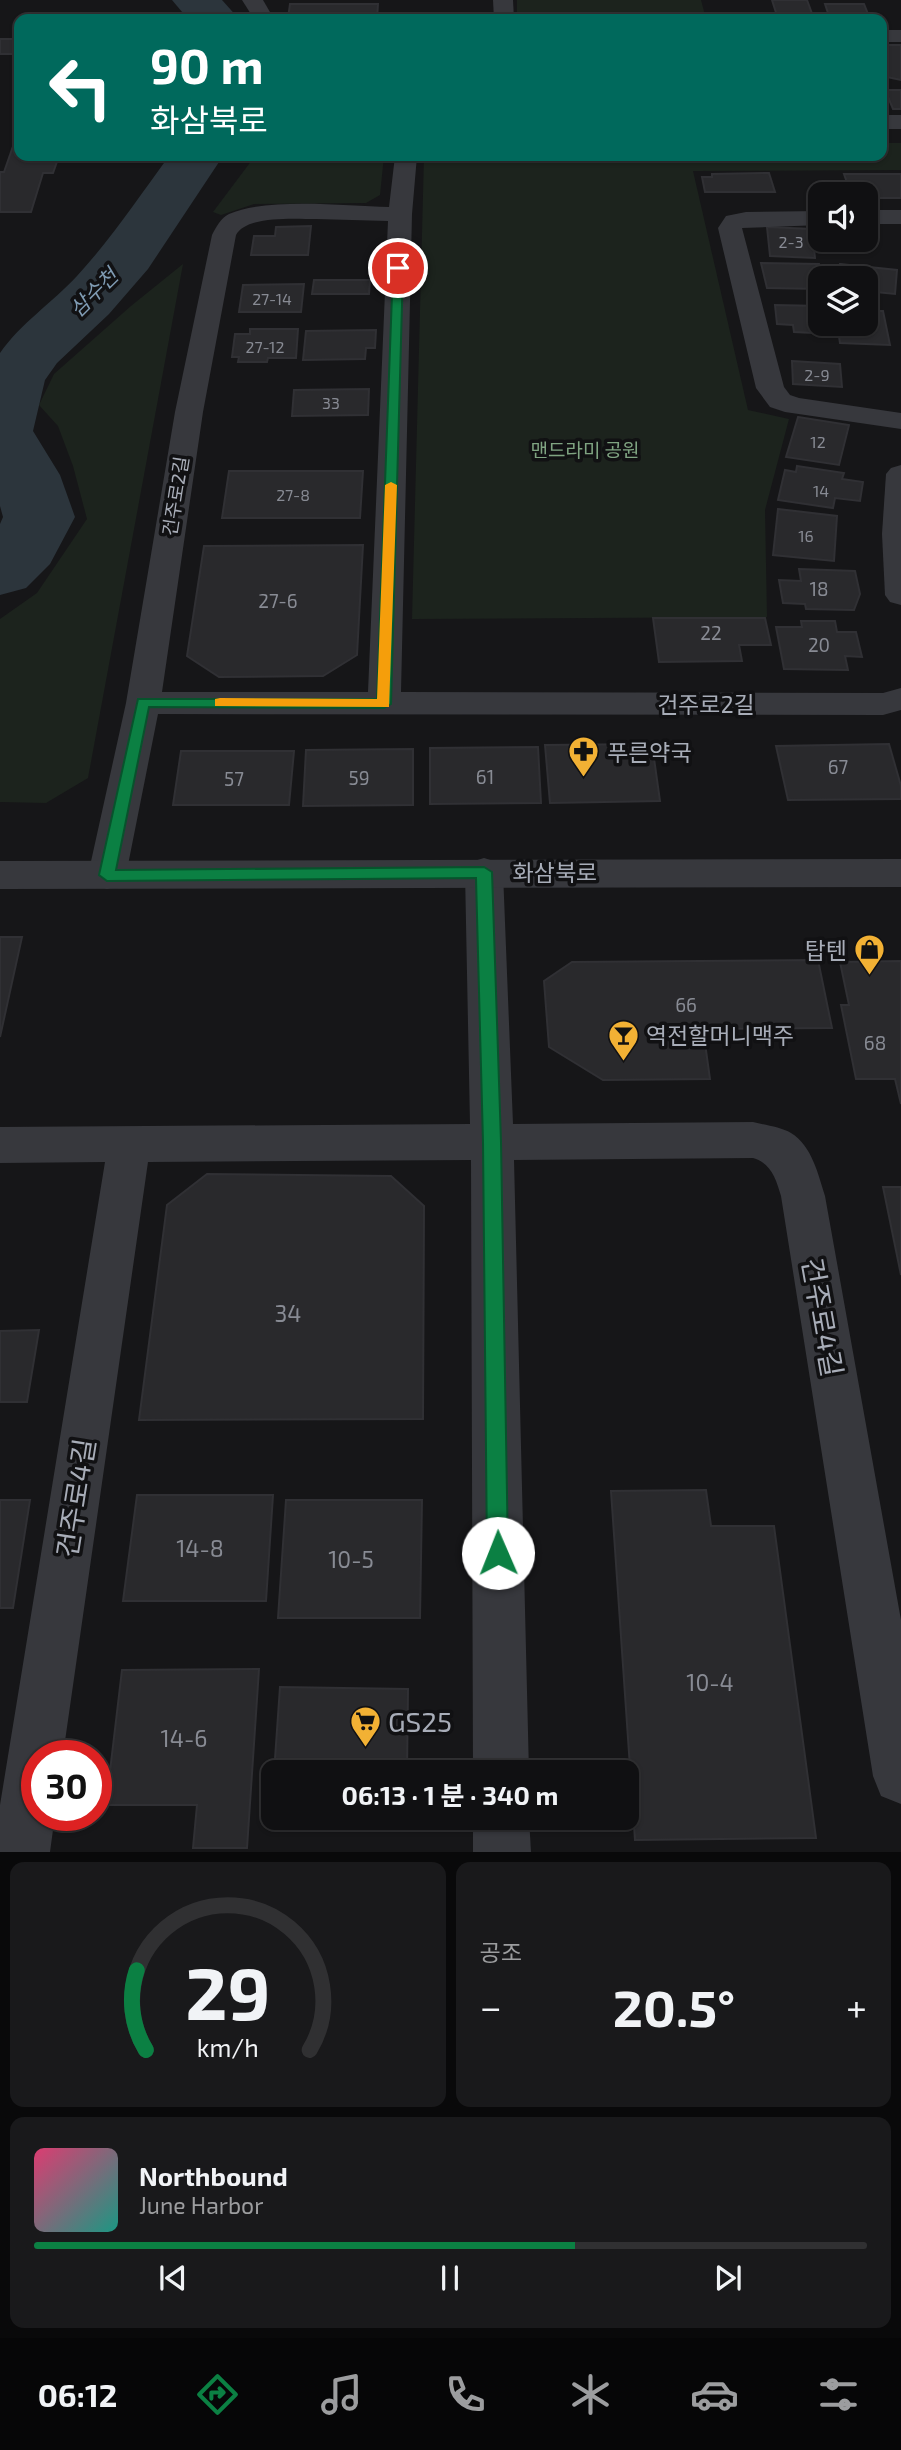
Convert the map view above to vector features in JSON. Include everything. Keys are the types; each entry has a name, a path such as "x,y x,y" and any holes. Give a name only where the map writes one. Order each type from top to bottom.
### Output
{"street":[{"path":"384,704 400,214 405,161"},
{"name":"건주로2길","path":"400,214 261,214 238,219 231,223 224,235 187,422 143,702 883,704 901,699"},
{"path":"878,217 901,217"},
{"path":"808,218 746,219 734,221 730,228 770,388 780,401 795,406 901,421"},
{"path":"901,474 898,499 898,567 901,595"},
{"path":"107,875 143,702"},
{"path":"484,872 492,1142 501,1760"},
{"name":"화삼북로","path":"0,875 901,873"},
{"name":"건주로4길","path":"0,1145 753,1140 776,1146 795,1168 812,1249 901,1776"},
{"name":"건주로4길","path":"21,1852 129,1144"},
{"path":"501,1830 502,1852"}],"green space":[{"path":"517,0 701,0 705,14 517,14"},
{"name":"맨드라미 공원","path":"887,143 901,143 901,170 693,171 748,410 789,419 765,510 767,617 412,619 424,161 887,161"},
{"path":"251,161 383,161 380,195 366,203 254,204 221,215 213,212"},
{"path":"183,264 88,778 46,803 0,802 0,619 37,593 87,519 73,466 58,426 39,405 54,374"}],"building":[{"path":"772,0 807,0 812,14 776,14"},
{"path":"290,4 378,4 377,14 289,14"},
{"path":"825,4 864,4 868,14 828,14"},
{"path":"0,39 14,39 14,54 0,54"},
{"path":"887,45 901,45 901,80 887,77"},
{"path":"887,90 901,90 901,109 893,109"},
{"path":"14,143 14,161 57,161 53,173 43,173 31,212 0,212 0,172 4,172"},
{"path":"769,173 775,192 705,192 702,177 712,177 712,174"},
{"path":"844,174 901,174 901,198 878,198 878,182 847,182"},
{"path":"311,226 308,255 251,255 254,236 275,236 276,227"},
{"path":"767,227 808,229 808,252 814,252 815,258 770,256"},
{"path":"761,263 819,264 808,266 808,289 767,288"},
{"path":"878,268 897,270 895,294 878,292"},
{"path":"314,280 370,280 369,294 312,294"},
{"path":"304,284 301,312 239,312 243,285"},
{"path":"775,305 808,306 808,333 794,332 793,325 777,324"},
{"path":"878,311 883,311 890,345 840,343 839,336 878,336"},
{"path":"250,329 298,329 296,358 238,362 239,357 232,357 235,334 250,334"},
{"path":"376,330 375,348 366,348 365,359 303,360 306,331"},
{"path":"792,361 840,364 842,387 793,384"},
{"path":"369,389 368,415 292,416 294,390"},
{"path":"798,417 849,425 839,465 786,457"},
{"path":"797,466 844,473 842,479 863,482 860,501 835,498 833,508 778,500 785,470 796,472"},
{"path":"229,471 363,471 360,518 222,518"},
{"path":"778,509 837,516 834,561 773,555"},
{"path":"363,545 357,655 323,676 219,677 187,656 204,546"},
{"path":"799,569 855,571 860,594 854,610 806,609 805,604 783,603 779,580 801,581"},
{"path":"653,618 765,618 771,645 739,645 742,661 659,662"},
{"path":"801,621 835,621 837,632 856,632 862,657 845,656 848,670 784,669 776,627 802,627"},
{"path":"652,744 660,801 550,803 545,745"},
{"path":"889,744 901,786 901,799 788,800 776,746"},
{"path":"538,747 541,803 430,804 430,748"},
{"path":"413,749 413,805 303,806 306,750"},
{"path":"181,751 294,751 289,805 173,805"},
{"path":"0,937 22,937 0,1037"},
{"path":"818,960 832,1028 703,1029 710,1079 603,1080 549,1047 544,981 572,962"},
{"path":"901,961 901,1104 895,1079 856,1079 841,1005 849,1005 840,962"},
{"path":"207,1174 391,1176 424,1206 423,1419 139,1420 167,1205"},
{"path":"883,1187 901,1187 901,1275"},
{"path":"39,1330 27,1402 0,1402 0,1331"},
{"path":"706,1490 711,1526 774,1526 816,1838 635,1840 634,1830 639,1830 639,1760 629,1760 611,1491"},
{"path":"137,1495 273,1495 266,1601 123,1601"},
{"path":"0,1500 30,1500 13,1608 0,1608"},
{"path":"286,1500 422,1500 420,1618 278,1618"},
{"path":"259,1669 247,1848 193,1848 197,1805 112,1805 112,1754 122,1670"},
{"path":"280,1687 408,1689 407,1760 275,1760"}],"waterway":[{"name":"삼수천","path":"195,0 210,14"},
{"name":"삼수천","path":"0,430 13,380 34,350 87,301 127,257 193,161"},
{"name":"삼수천","path":"0,433 25,475 39,517 24,548 0,572"}],"slow traffic":[{"path":"220,703 384,704 391,485"}],"place":[{"name":"푸른약국","path":"584,779"},
{"name":"탑텐","path":"870,977"},
{"name":"역전할머니맥주","path":"623,1062"},
{"name":"GS25","path":"365,1748"}],"route":[{"path":"398,268 384,704 143,702 107,875 484,872 492,1142 498,1553"}]}
